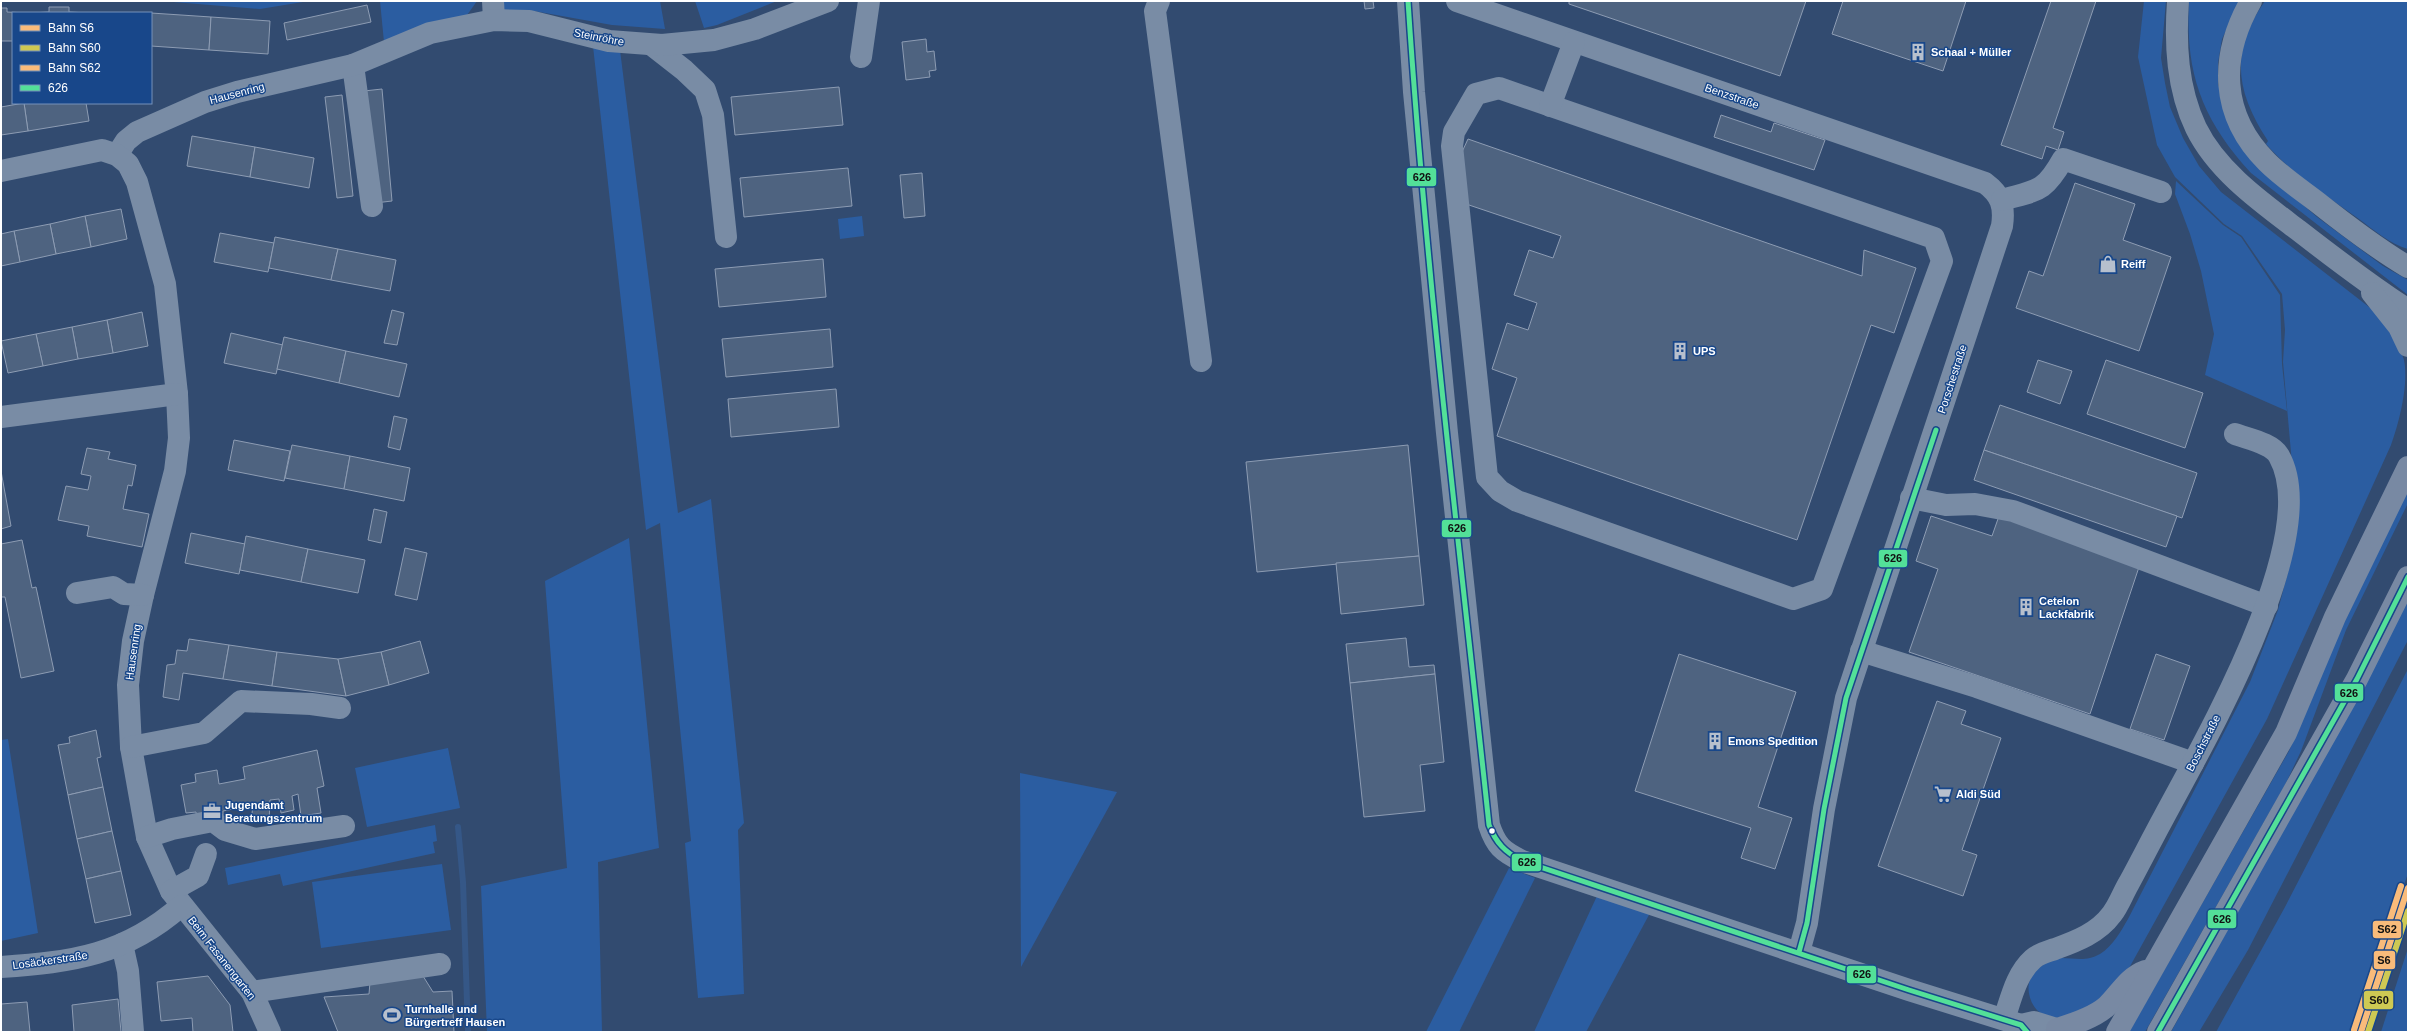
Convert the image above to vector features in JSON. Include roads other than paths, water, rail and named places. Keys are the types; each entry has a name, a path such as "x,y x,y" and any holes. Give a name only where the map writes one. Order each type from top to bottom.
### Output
{"highway":[{"path":"2178,1 2175,38 2182,85 2196,128 2207,146 2229,173 2262,202 2364,282 2408,310"},
{"path":"2250,1 2242,15 2232,44 2228,74 2233,105 2245,132 2268,162 2287,179 2405,264"},
{"path":"2364,282 2399,327 2408,346"}],"main road":[{"path":"2117,1032 2286,733 2335,617 2408,467"},
{"path":"2158,1032 2357,679 2408,577"},
{"path":"2062,1030 2106,1008 2137,974 2152,968"}],"street":[{"name":"Steinröhre","path":"362,62 430,33 493,11 609,41 652,45 714,40 755,29 828,1"},
{"path":"861,57 869,1"},
{"path":"1159,1 1156,11 1201,361"},
{"path":"1408,1 1414,92 1447,433 1489,825 1494,840 1506,853 1522,861 1798,952 1912,983 2017,1025 2034,1022 2062,1030"},
{"name":"Benzstraße","path":"1456,1 1985,183 1996,191 2002,200"},
{"path":"1550,106 1574,42"},
{"path":"652,45 684,70 705,90 713,116 726,237"},
{"path":"362,62 372,206"},
{"name":"Hausenring","path":"176,898 147,837 131,747 128,685 133,641 143,595 175,471 179,438 176,394 165,284 137,182 128,164 117,155 126,141 137,132 205,102 237,92 362,62"},
{"path":"1499,88 1550,106 1934,238 1942,260 1822,589 1793,599 1517,501 1500,492 1487,477 1452,146 1454,132 1476,94 1489,90 1499,88"},
{"path":"1,171 87,152 102,150 117,155"},
{"path":"2002,200 2043,188 2055,175 2063,160 2161,192"},
{"name":"Porschestraße","path":"1798,952 1807,923 1824,808 1846,698 2002,226 2004,213 2002,200"},
{"path":"1,417 176,394"},
{"name":"Boschstraße","path":"2017,1025 2014,987 2022,972 2032,960 2040,953 2082,938 2094,932 2112,913 2183,782 2235,679 2267,606 2275,584 2283,549 2288,513 2288,484 2284,468 2278,454 2268,447 2235,434"},
{"path":"1911,498 1946,505 1975,504 2013,511 2267,606"},
{"path":"77,593 113,587 124,594 143,595"},
{"path":"1861,650 1977,687 2193,762"},
{"path":"131,747 204,733 241,700 311,704 340,708"},
{"path":"147,837 172,829 213,820 225,830 255,839 344,826"},
{"name":"Losäckerstraße","path":"1,967 84,958 122,944 159,926 176,898 198,876 206,854"},
{"name":"Beim Fasanengarten","path":"176,898 252,992 270,1032"},
{"path":"122,944 128,971 133,1032"},
{"path":"252,992 440,964"}],"waterway":[{"path":"458,827 463,882 468,1032"}],"rail line":[{"name":"S62","path":"2354,1030 2401,886"},
{"name":"S6","path":"2361,1032 2408,888"},
{"name":"S60","path":"2368,1032 2408,911"}],"place":[{"name":"Schaal + Müller","path":"1918,52"},
{"name":"Reiff","path":"2108,264"},
{"name":"UPS","path":"1680,351"},
{"name":"Cetelon Lackfabrik","path":"2026,607"},
{"name":"Emons Spedition","path":"1715,741"},
{"name":"Aldi Süd","path":"1943,794"},
{"name":"Jugendamt Beratungszentrum","path":"212,811"},
{"name":"Turnhalle und Bürgertreff Hausen","path":"392,1015"}]}
